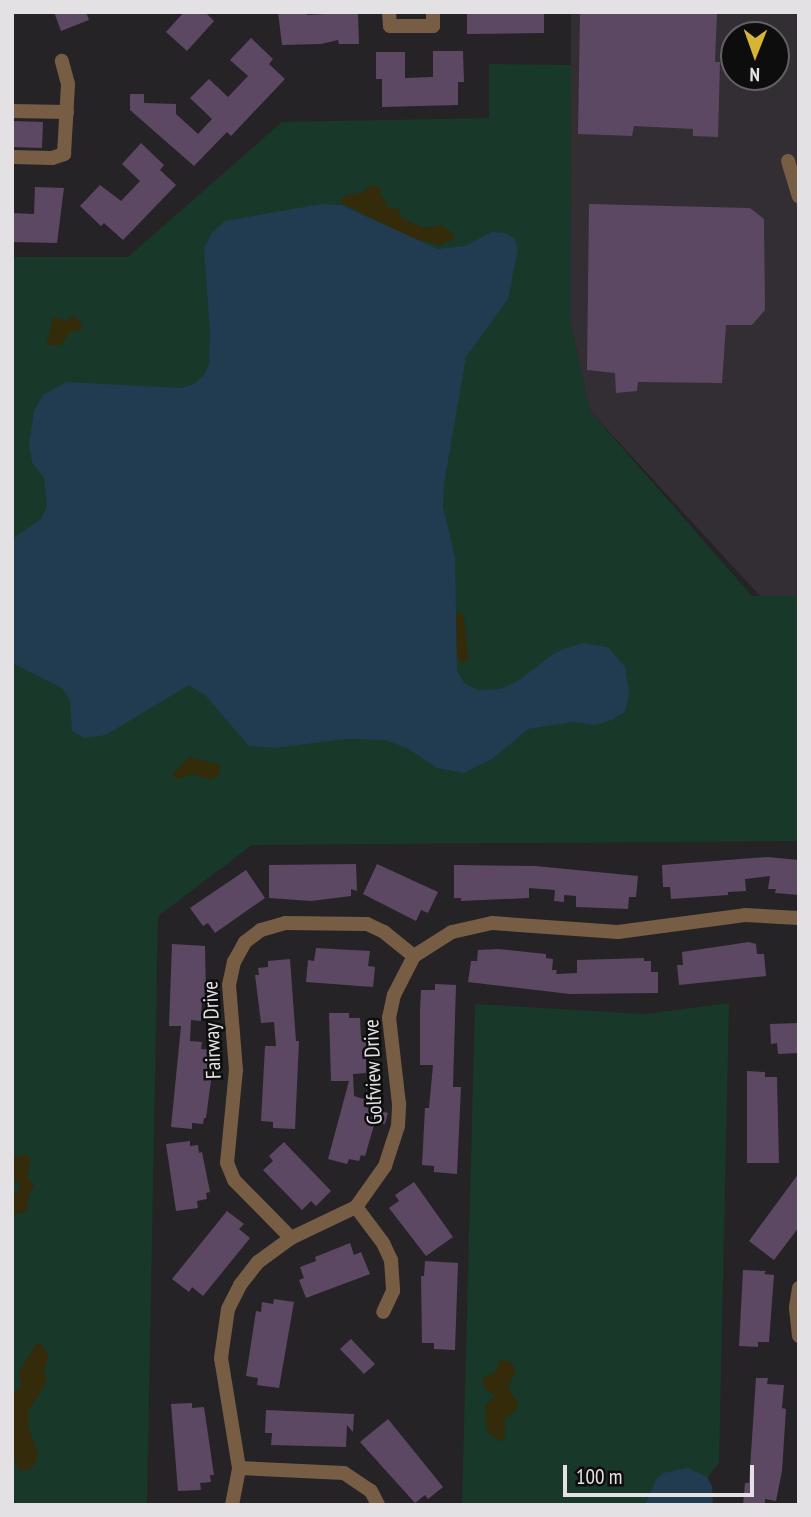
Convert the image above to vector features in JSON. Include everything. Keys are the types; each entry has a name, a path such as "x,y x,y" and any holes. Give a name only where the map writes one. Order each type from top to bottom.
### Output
{"street":[{"path":"389,12 390,26 433,26 433,12"},
{"path":"12,157 52,158 64,153 68,83 62,61"},
{"path":"12,111 68,112"},
{"path":"788,161 799,196"},
{"path":"414,956 452,932 492,923 618,932 745,915 799,918"},
{"name":"Fairway Drive","path":"291,1238 234,1180 227,1163 236,1070 229,985 234,962 245,942 261,930 285,923 367,924 384,932 414,956"},
{"name":"Golfview Drive","path":"232,1505 239,1468 221,1358 228,1309 240,1285 258,1262 291,1238 356,1207 377,1180 394,1146 399,1104 389,1018 394,995 414,956"},
{"path":"356,1207 383,1242 391,1261 393,1291 383,1312"},
{"path":"799,1288 799,1336"},
{"path":"239,1468 344,1473 372,1491 379,1505"}],"shaded area":[{"path":"571,12 799,12 799,596 760,596 590,411 570,321"}],"green space":[{"path":"489,64 571,65 570,321 590,411 752,596 799,596 799,841 252,845 158,916 147,1505 12,1505 12,257 128,257 282,122 489,118"},
{"path":"729,1003 719,1462 708,1477 713,1505 462,1505 475,1004 645,1014"}],"sand":[{"path":"374,185 381,189 381,196 387,201 386,207 399,209 401,218 425,228 442,225 455,235 454,238 440,245 411,238 340,202 345,195 364,192 367,187"},
{"path":"74,315 82,324 82,329 69,333 61,345 46,345 53,319 57,317 66,321"},
{"path":"456,612 464,616 468,656 466,662 460,663 454,644 453,615"},
{"path":"190,757 220,765 220,774 210,780 192,774 176,780 173,773"},
{"path":"25,1154 30,1158 28,1177 34,1185 29,1195 27,1210 18,1214 12,1213 12,1192 18,1192 20,1183 12,1180 14,1158"},
{"path":"40,1343 49,1354 44,1370 47,1381 28,1412 28,1426 38,1453 35,1464 30,1469 20,1471 12,1444 12,1394 21,1387 19,1372 36,1344"},
{"path":"500,1360 511,1362 516,1371 508,1387 518,1403 516,1410 505,1419 505,1437 499,1442 487,1431 485,1406 495,1395 486,1390 482,1379 496,1371"}],"water":[{"path":"321,204 341,205 438,249 465,246 492,232 505,233 514,238 518,248 508,299 466,357 444,484 443,507 455,557 457,671 465,684 478,690 501,689 521,679 553,654 564,649 583,643 608,647 625,667 629,693 625,712 612,720 595,725 572,722 528,729 492,759 463,773 437,768 407,748 385,740 346,739 273,748 249,746 206,696 189,685 106,735 84,738 72,731 70,700 62,688 12,663 12,539 41,519 47,506 44,478 32,462 29,444 34,411 43,395 66,382 181,388 194,384 204,375 209,364 210,332 204,248 211,234 225,221"},
{"path":"688,1468 707,1477 712,1486 713,1505 645,1505 656,1480 663,1473"}],"building":[{"path":"54,12 86,12 89,20 61,31"},
{"path":"184,12 205,12 214,21 187,51 166,32"},
{"path":"278,12 307,12 307,15 358,12 359,44 339,44 338,40 321,44 282,45"},
{"path":"467,12 544,12 544,33 467,34"},
{"path":"580,12 717,12 715,62 720,62 718,137 693,136 693,129 634,126 632,136 578,134"},
{"path":"251,38 273,59 269,64 285,79 231,136 227,132 194,166 130,110 130,94 144,94 144,103 176,104 176,114 198,134 212,119 190,98 209,79 228,97 248,76 230,60"},
{"path":"433,51 463,51 464,82 458,82 458,105 382,107 382,79 376,79 376,52 405,52 405,78 433,77"},
{"path":"12,121 43,122 42,148 12,147"},
{"path":"141,143 164,165 160,170 176,185 123,240 104,223 101,226 80,206 100,185 121,201 140,181 122,164"},
{"path":"35,187 64,188 57,243 12,242 12,213 34,214"},
{"path":"589,204 750,208 764,219 765,310 752,325 726,325 722,383 638,382 637,391 616,393 615,373 587,370"},
{"path":"767,857 799,860 799,895 775,893 776,889 768,889 770,876 745,879 746,891 728,892 728,895 671,899 670,887 663,887 662,865"},
{"path":"356,864 357,891 351,889 351,896 311,901 269,898 269,865"},
{"path":"377,864 438,892 428,913 421,910 416,921 363,894"},
{"path":"454,865 535,866 638,876 636,897 629,897 628,909 576,907 576,896 564,895 564,902 554,901 555,890 529,888 529,898 461,901 461,898 454,898"},
{"path":"246,870 265,898 215,933 208,923 203,926 190,908"},
{"path":"749,942 756,944 757,954 764,954 766,976 679,985 677,965 683,965 682,952"},
{"path":"172,944 205,946 206,1001 202,1001 201,1021 191,1020 190,1041 202,1042 201,1049 215,1050 206,1118 203,1124 192,1123 192,1129 171,1127 181,1026 169,1026"},
{"path":"316,948 370,951 368,966 375,967 373,987 306,982 308,960 314,961"},
{"path":"498,949 546,954 546,958 553,959 552,970 557,970 556,974 577,973 577,960 644,958 644,961 651,961 651,972 658,972 658,993 570,994 468,982 471,961 477,961 478,950"},
{"path":"290,959 296,1041 299,1041 295,1129 273,1128 273,1122 261,1121 265,1046 276,1046 274,1022 261,1023 255,975 259,975 258,968 268,967 268,961"},
{"path":"435,984 456,985 453,1087 461,1087 457,1174 434,1172 434,1166 422,1165 425,1108 429,1108 433,1065 420,1065 421,990 435,990"},
{"path":"329,1013 349,1013 349,1018 360,1018 361,1037 366,1036 366,1073 353,1074 354,1096 367,1100 365,1107 388,1113 385,1124 375,1122 365,1156 361,1155 359,1161 349,1159 347,1164 328,1159 349,1081 331,1081"},
{"path":"799,1023 799,1053 778,1054 777,1043 771,1044 770,1024"},
{"path":"747,1071 765,1072 765,1077 777,1077 779,1163 747,1163"},
{"path":"190,1141 190,1146 198,1145 199,1153 202,1152 210,1192 206,1193 207,1199 197,1201 198,1208 176,1211 166,1144"},
{"path":"284,1142 331,1191 316,1206 311,1201 302,1210 263,1170 273,1161 269,1156"},
{"path":"799,1173 799,1227 774,1260 749,1241"},
{"path":"414,1182 453,1237 426,1256 389,1208 399,1201 395,1195"},
{"path":"227,1211 244,1224 239,1229 250,1238 203,1296 192,1287 189,1292 172,1279"},
{"path":"350,1243 354,1255 361,1252 370,1274 306,1298 299,1280 304,1278 300,1267 316,1261 315,1257"},
{"path":"425,1261 458,1263 455,1350 434,1349 434,1343 422,1343 421,1276 424,1276"},
{"path":"743,1270 766,1271 764,1274 774,1275 769,1342 758,1342 758,1347 739,1346"},
{"path":"274,1299 294,1302 279,1388 257,1385 258,1378 246,1376 256,1311 261,1312 262,1302 273,1304"},
{"path":"351,1339 375,1364 364,1374 340,1349"},
{"path":"756,1378 768,1378 767,1384 784,1385 782,1408 786,1409 782,1471 776,1501 765,1499 765,1505 743,1505 745,1483 749,1483"},
{"path":"192,1403 192,1408 204,1407 214,1475 210,1475 211,1482 200,1483 201,1490 178,1491 171,1404"},
{"path":"266,1410 354,1414 353,1432 347,1425 346,1447 271,1445 272,1433 265,1433"},
{"path":"388,1419 443,1487 428,1499 425,1495 415,1503 360,1442"}]}
